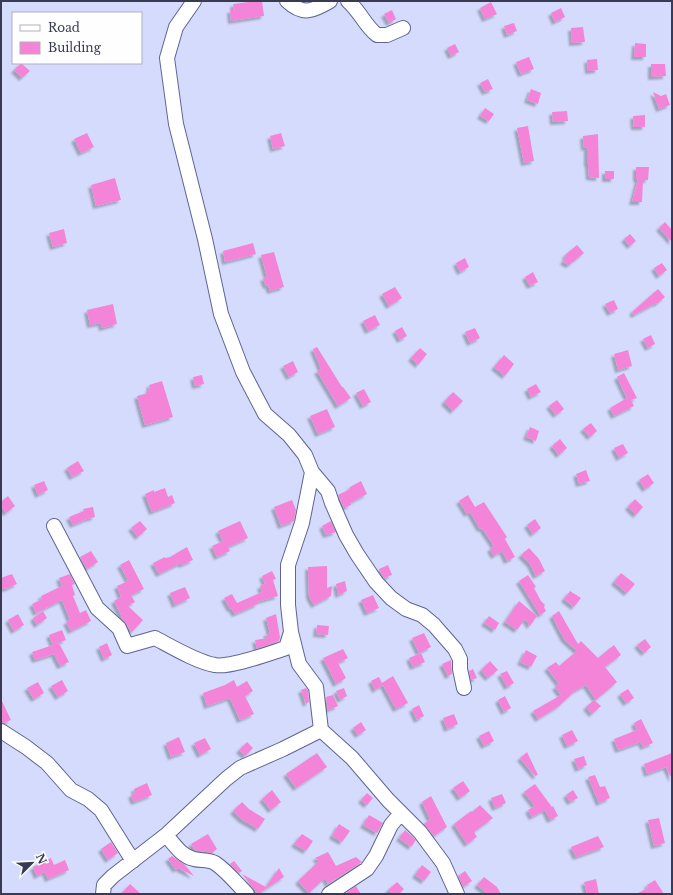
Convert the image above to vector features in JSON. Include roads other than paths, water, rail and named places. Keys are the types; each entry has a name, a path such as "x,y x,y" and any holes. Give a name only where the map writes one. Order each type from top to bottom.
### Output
{"street":[{"path":"194,1 176,27 167,58 176,124 205,240 221,314 243,372 265,414 289,435 305,455 312,472 328,491 346,534 357,554 376,582 391,598 406,609 422,615 434,625 454,650 460,659 460,669 464,688"},
{"path":"287,1 300,10 311,11 330,1"},
{"path":"348,1 377,36 403,28"},
{"path":"312,472 302,523 288,565 288,604 291,632 299,664 316,687 321,730 352,758 388,800 420,832 443,863 457,894"},
{"path":"54,526 96,608 119,628 127,646 155,638 215,665 230,664 286,648 291,632"},
{"path":"103,894 104,885 113,876 166,835 226,778 240,768 321,730"},
{"path":"1,731 47,763 71,790 88,799 101,810 132,861"},
{"path":"329,894 367,869 382,845 391,825 401,812"},
{"path":"166,835 184,856 195,860 207,860 215,863 247,894"}]}
